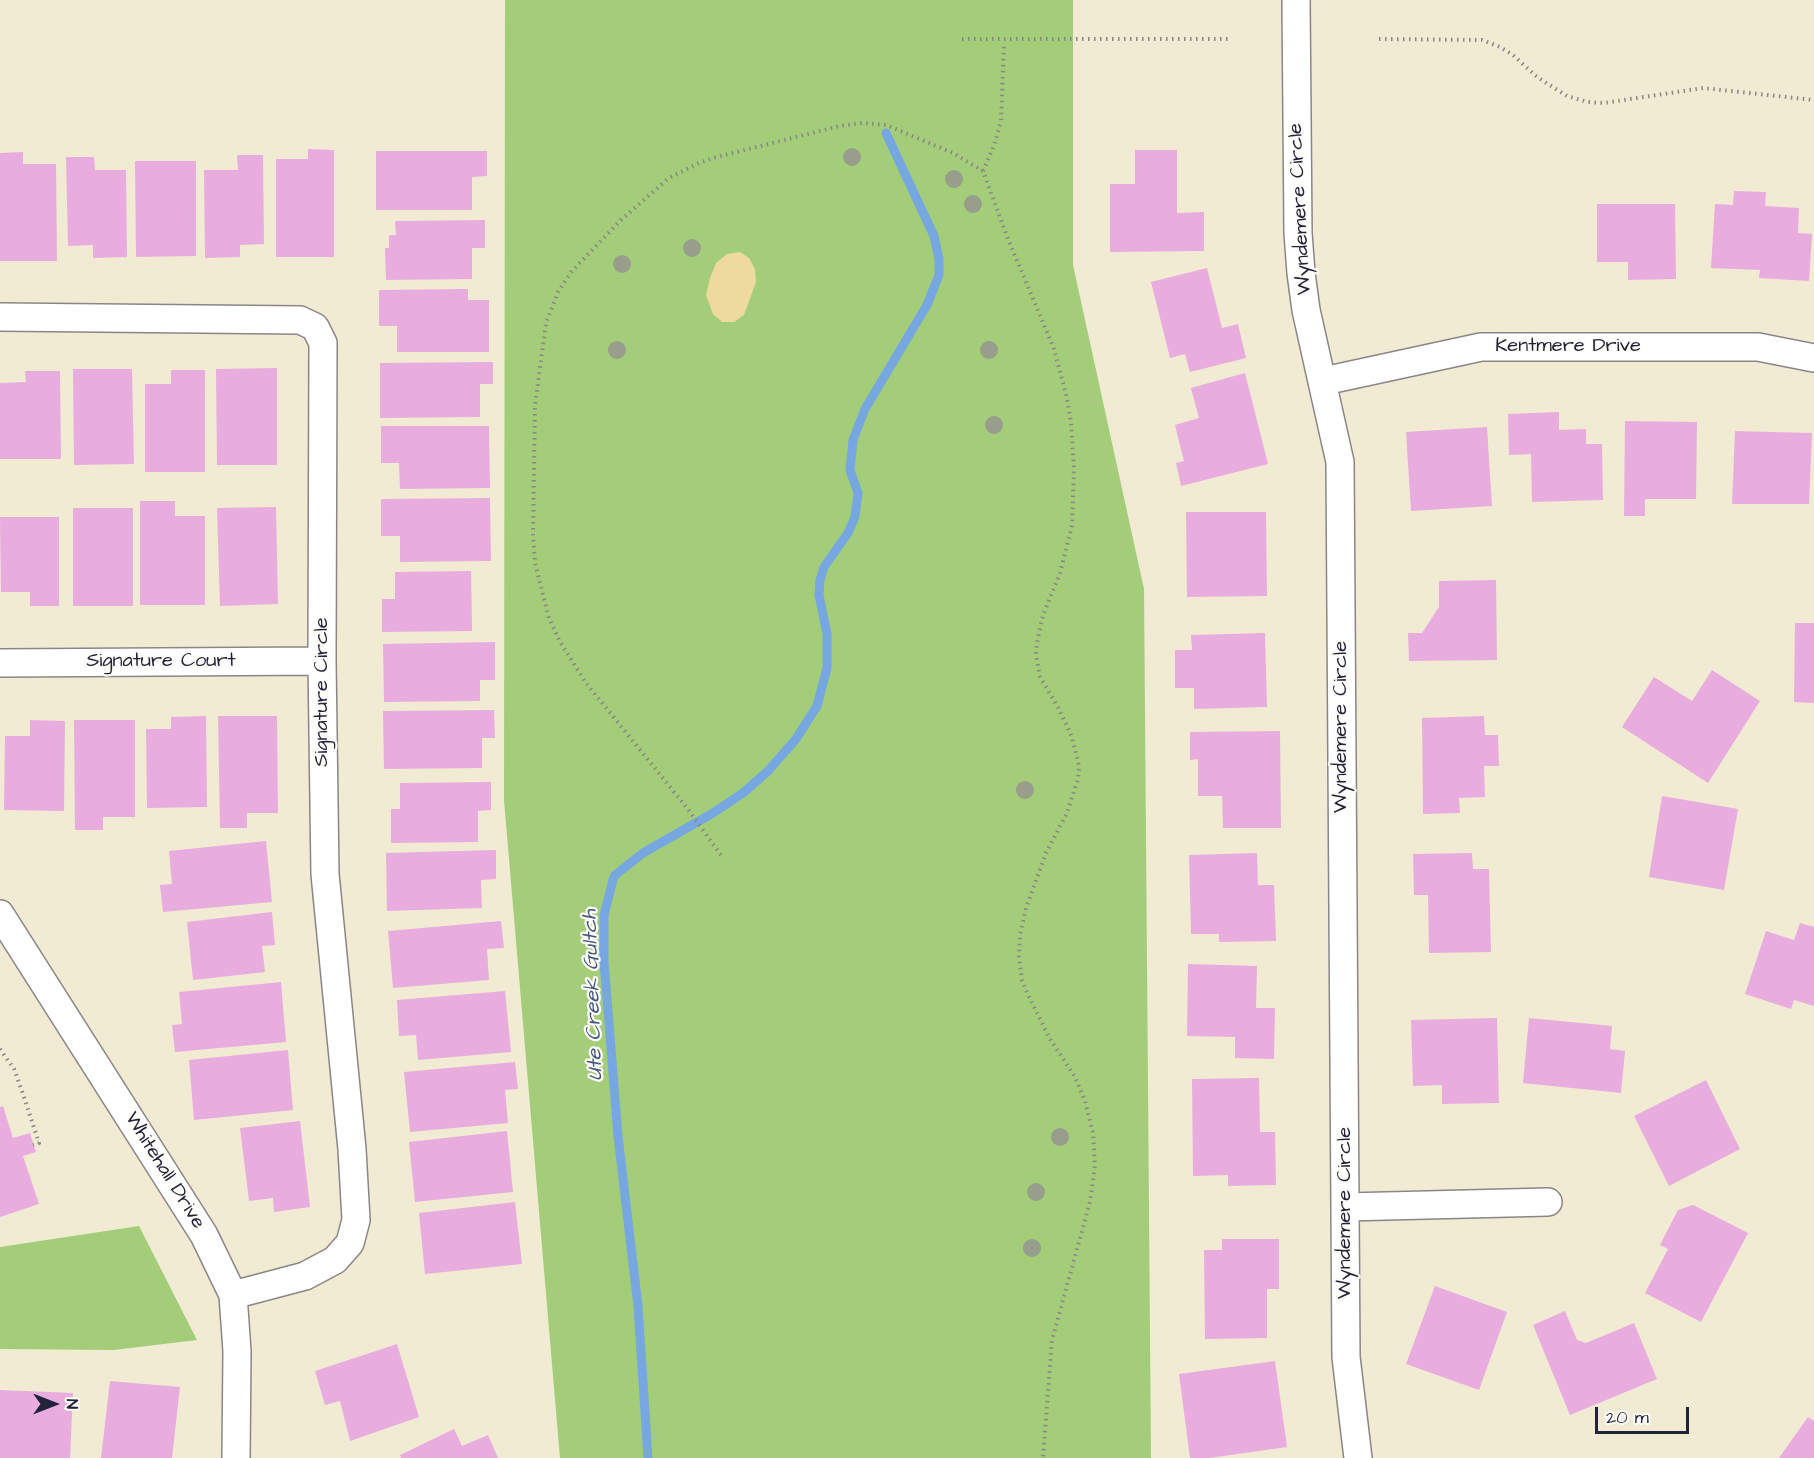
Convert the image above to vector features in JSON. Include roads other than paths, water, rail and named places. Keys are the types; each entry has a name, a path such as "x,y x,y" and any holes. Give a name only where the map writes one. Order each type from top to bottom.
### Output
{"street":[{"name":"Wyndemere Circle","path":"1296,0 1298,233 1301,273 1306,310 1324,381 1340,462 1346,1357 1358,1458"},
{"name":"Signature Circle","path":"0,317 300,320 315,327 323,343 322,661 325,874 351,1138 356,1220 350,1242 335,1260 305,1276 233,1295"},
{"name":"Kentmere Drive","path":"1324,381 1481,347 1758,347 1814,358"},
{"name":"Signature Court","path":"0,663 322,661"},
{"name":"Whitehall Drive","path":"0,914 204,1235 233,1295 237,1350 236,1458"},
{"path":"1346,1206 1548,1202"}],"waterway":[{"name":"Ute Creek Gultch","path":"648,1458 638,1306 618,1136 604,962 604,915 614,876 643,853 743,793 768,771 796,739 817,706 827,668 827,634 819,595 820,580 824,567 848,533 855,517 858,493 850,470 853,440 865,409 927,305 939,275 939,259 934,236 886,133"}]}
